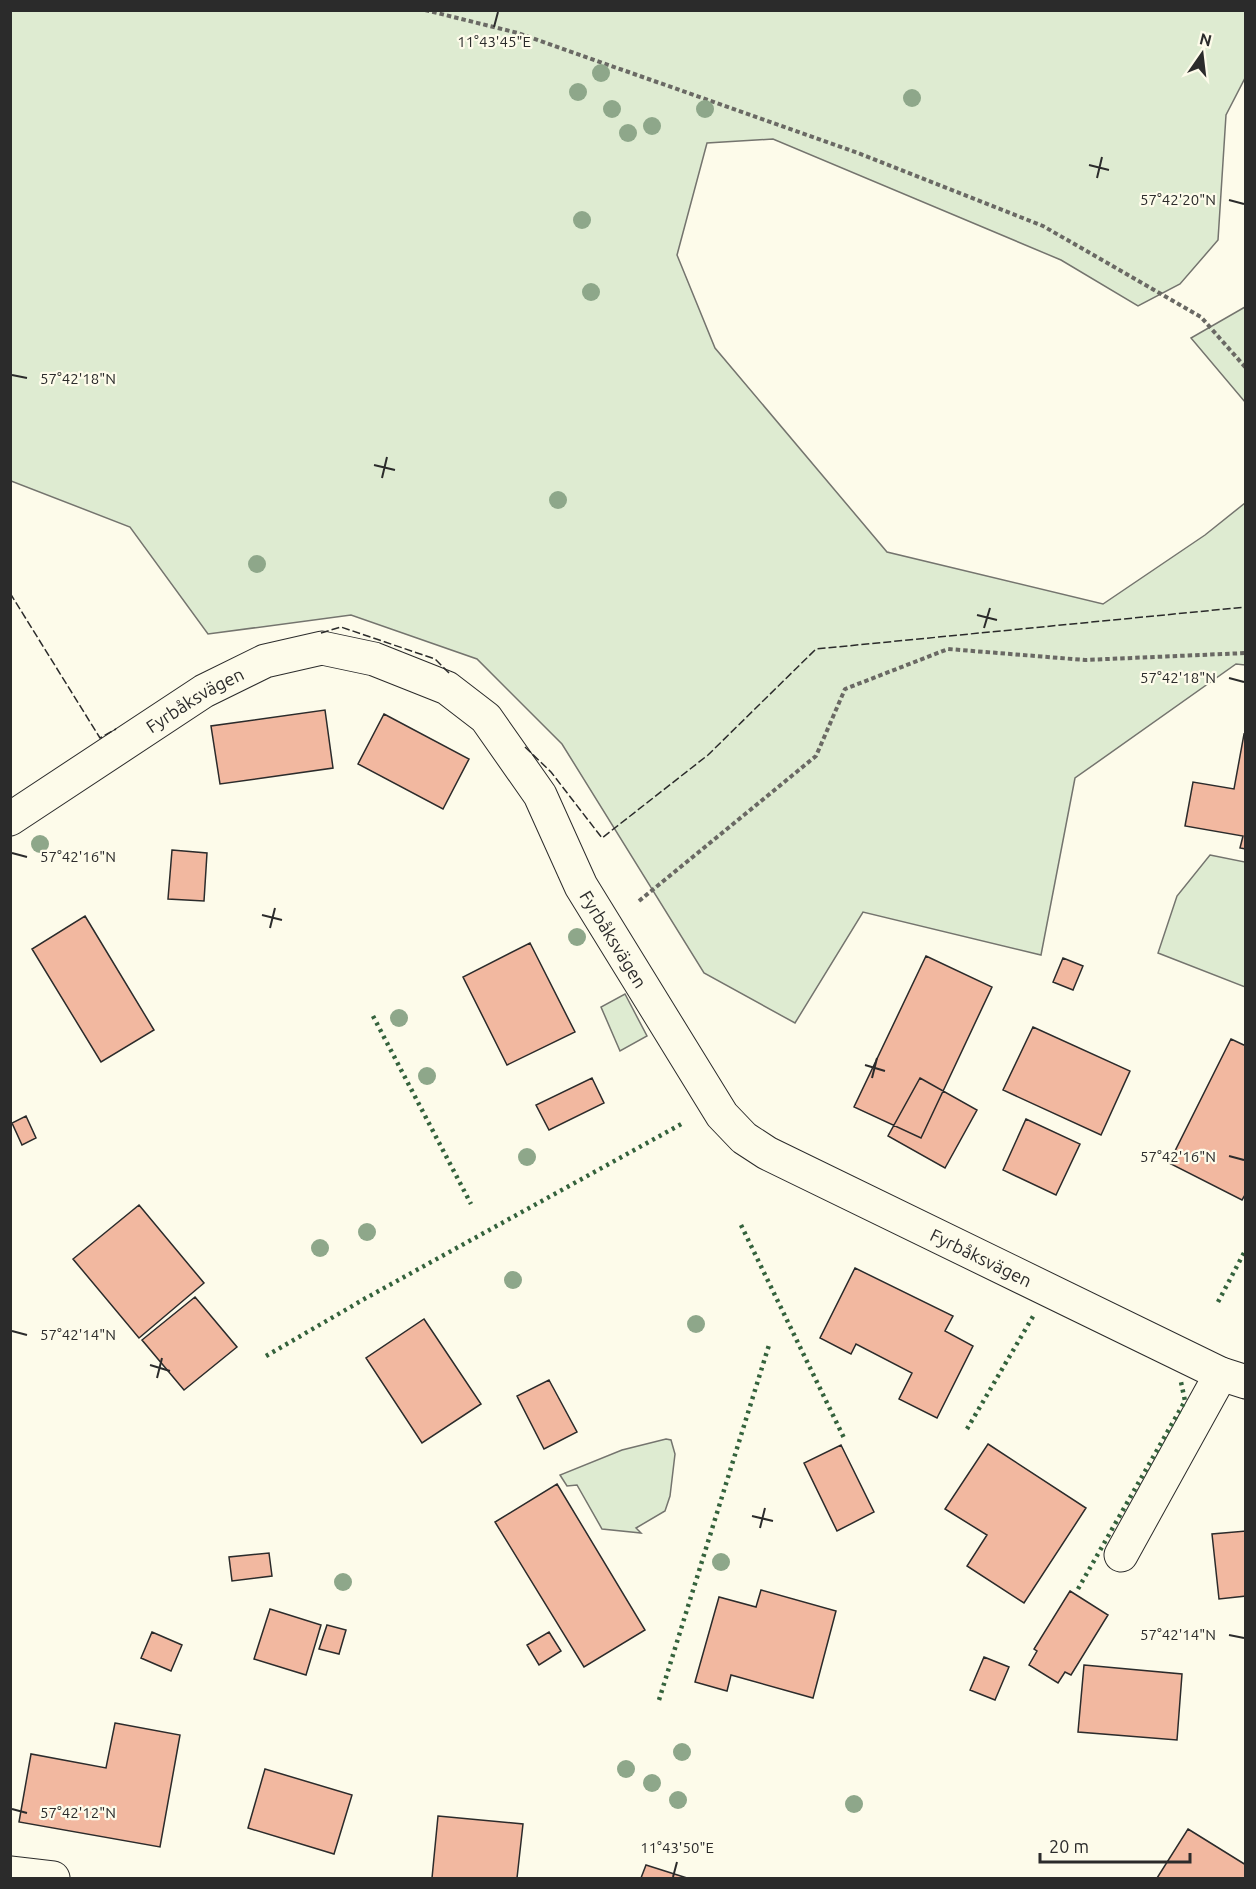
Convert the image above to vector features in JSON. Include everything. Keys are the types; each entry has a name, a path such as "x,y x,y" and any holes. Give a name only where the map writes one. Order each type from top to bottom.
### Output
{"street":[{"name":"Fyrbåksvägen","path":"10,819 204,691 265,661 322,648 374,659 447,688 486,718 540,795 581,886 722,1115 744,1138 767,1154 1233,1378"},
{"path":"1121,1555 1233,1378"},
{"path":"10,1874 53,1878"}],"path":[{"path":"425,10 518,33 858,153 1044,225 1201,317 1245,368"},
{"path":"606,928 816,756 845,689 948,649 1085,660 1245,653"}],"green space":[{"path":"10,11 1245,11 1245,78 1226,115 1218,240 1180,284 1138,306 1061,260 773,139 707,143 677,255 715,348 887,552 1103,604 1205,535 1245,503 1245,665 1236,664 1075,778 1041,955 863,912 795,1023 704,973 562,744 477,659 351,615 208,634 130,527 11,481"},
{"path":"1245,307 1245,402 1191,338"},
{"path":"1210,855 1245,862 1245,987 1158,953 1177,896"},
{"path":"625,994 647,1036 620,1051 601,1007"},
{"path":"666,1439 671,1440 675,1454 670,1496 665,1511 636,1528 641,1533 602,1529 577,1485 567,1486 560,1475 622,1450"}],"building":[{"path":"325,710 333,768 220,784 211,726"},
{"path":"384,714 469,759 443,809 358,764"},
{"path":"1244,734 1246,735 1246,849 1240,848 1243,836 1185,826 1193,782 1234,789"},
{"path":"172,850 207,853 204,901 168,899"},
{"path":"85,916 154,1030 101,1062 32,949"},
{"path":"530,943 575,1032 507,1065 463,977"},
{"path":"926,956 992,987 921,1138 854,1107"},
{"path":"1063,958 1083,966 1073,990 1053,982"},
{"path":"1033,1027 1130,1071 1101,1135 1003,1090"},
{"path":"1231,1039 1246,1046 1246,1193 1242,1200 1169,1163"},
{"path":"592,1078 604,1103 549,1130 536,1105"},
{"path":"920,1078 977,1110 945,1168 888,1136"},
{"path":"26,1116 36,1138 22,1145 12,1123"},
{"path":"1026,1119 1080,1144 1056,1195 1003,1170"},
{"path":"139,1205 204,1283 139,1338 73,1259"},
{"path":"855,1268 953,1316 945,1331 973,1346 937,1418 899,1399 912,1373 856,1344 851,1354 820,1338"},
{"path":"195,1297 237,1347 184,1390 142,1340"},
{"path":"424,1319 481,1404 422,1443 366,1358"},
{"path":"549,1380 577,1432 544,1449 517,1396"},
{"path":"988,1444 1086,1508 1024,1603 967,1566 987,1535 945,1509"},
{"path":"841,1445 874,1512 837,1531 804,1463"},
{"path":"557,1484 645,1630 584,1667 495,1522"},
{"path":"1246,1531 1246,1596 1219,1599 1212,1534"},
{"path":"269,1553 272,1576 232,1581 229,1557"},
{"path":"761,1590 836,1611 813,1698 731,1675 727,1691 695,1682 719,1597 756,1607"},
{"path":"1070,1591 1108,1615 1071,1675 1065,1672 1058,1683 1029,1665 1037,1651 1034,1649"},
{"path":"270,1609 321,1625 306,1675 254,1659"},
{"path":"327,1625 346,1630 339,1654 319,1649"},
{"path":"152,1632 182,1645 171,1671 141,1658"},
{"path":"549,1632 561,1651 539,1665 527,1645"},
{"path":"984,1657 1009,1667 995,1700 970,1690"},
{"path":"1084,1665 1182,1674 1177,1740 1078,1732"},
{"path":"115,1723 180,1735 160,1847 19,1822 31,1754 106,1768"},
{"path":"265,1769 352,1795 334,1854 248,1828"},
{"path":"438,1816 523,1824 517,1878 432,1878"},
{"path":"1188,1829 1246,1865 1246,1878 1157,1878"},
{"path":"646,1865 687,1878 641,1878"}],"hedge":[{"path":"373,1016 471,1204"},
{"path":"266,1356 366,1298 685,1122"},
{"path":"741,1225 844,1438"},
{"path":"1218,1302 1246,1249"},
{"path":"967,1429 1035,1313"},
{"path":"659,1700 769,1345"},
{"path":"1078,1589 1185,1401 1181,1382"}],"fence":[{"path":"10,593 100,738 116,729"},
{"path":"525,747 551,772 602,838 708,755 816,649 1246,607"},
{"path":"321,633 341,627 435,659 450,674"}]}
